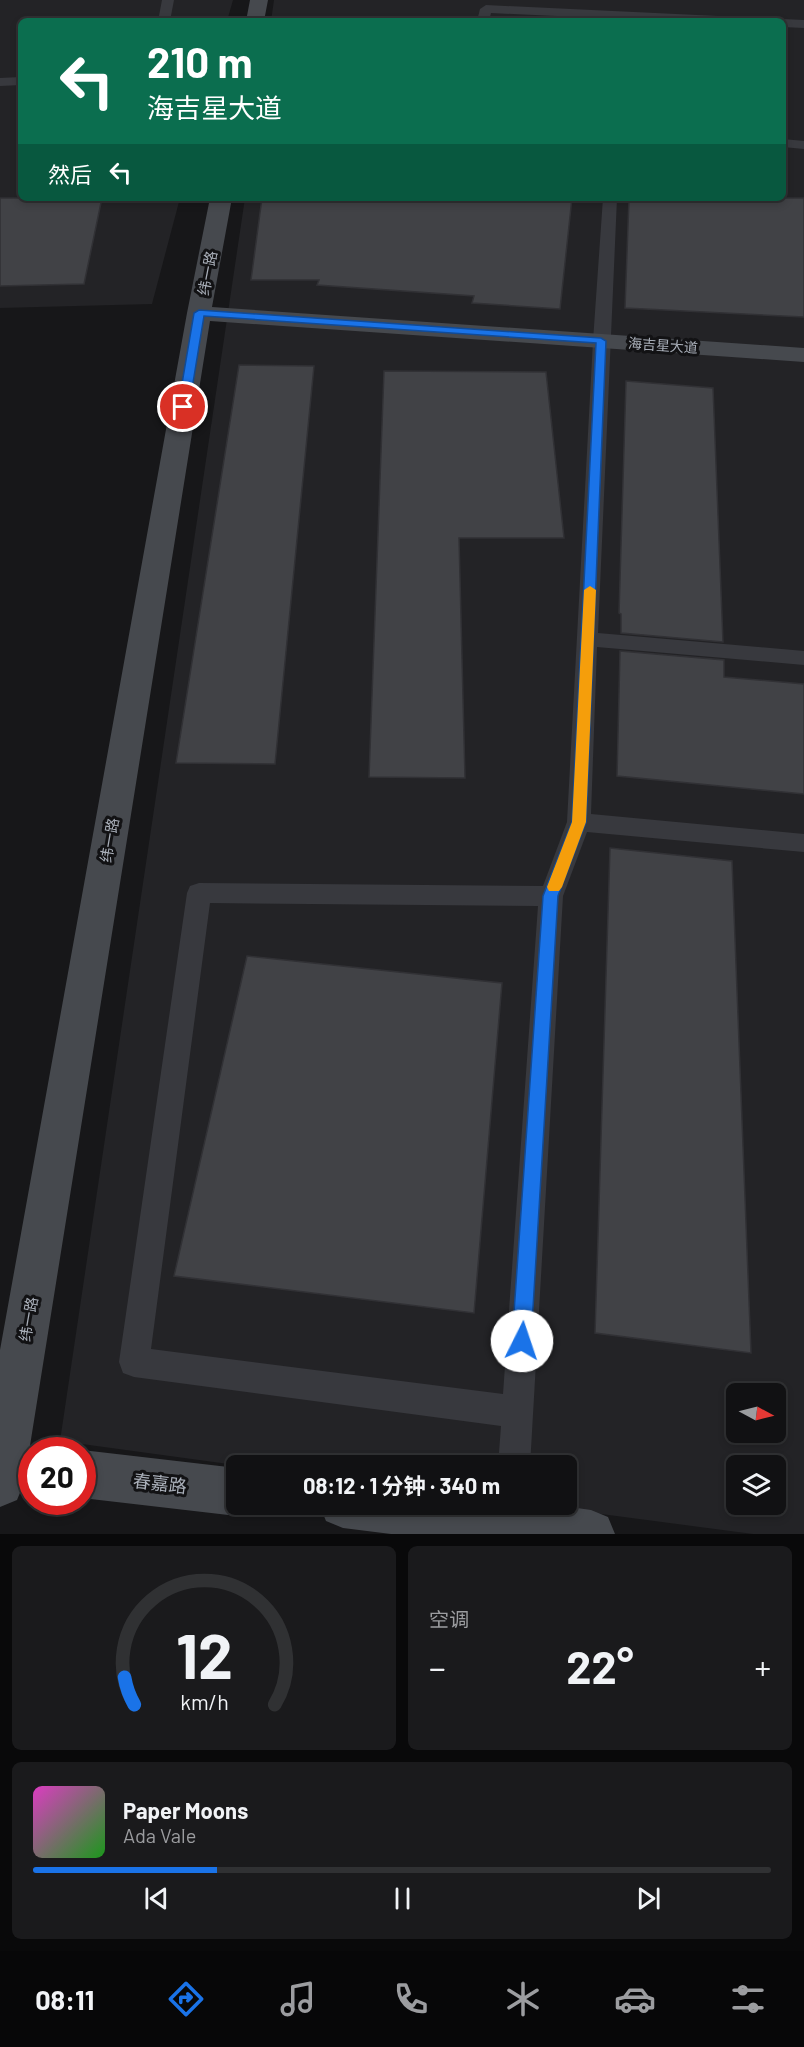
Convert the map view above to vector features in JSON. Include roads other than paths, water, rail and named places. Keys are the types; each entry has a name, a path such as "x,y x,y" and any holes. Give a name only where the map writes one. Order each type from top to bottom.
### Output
{"street":[{"path":"256,18 259,0"},
{"name":"纬一路","path":"9,1470 199,313 220,201"},
{"name":"海吉星大道","path":"199,313 804,355"},
{"name":"春嘉路","path":"96,1476 226,1491"},
{"path":"452,1515 511,1521 591,1534"}],"lane":[{"path":"165,18 168,0"},
{"path":"484,18 486,9 622,18"},
{"path":"786,23 804,24"},
{"path":"0,82 18,81"},
{"path":"786,144 804,145"},
{"path":"515,1455 551,896 579,822 601,341 610,201"},
{"path":"587,639 804,658"},
{"path":"579,822 804,843"},
{"path":"517,1412 134,1362 199,893 551,896"}]}
